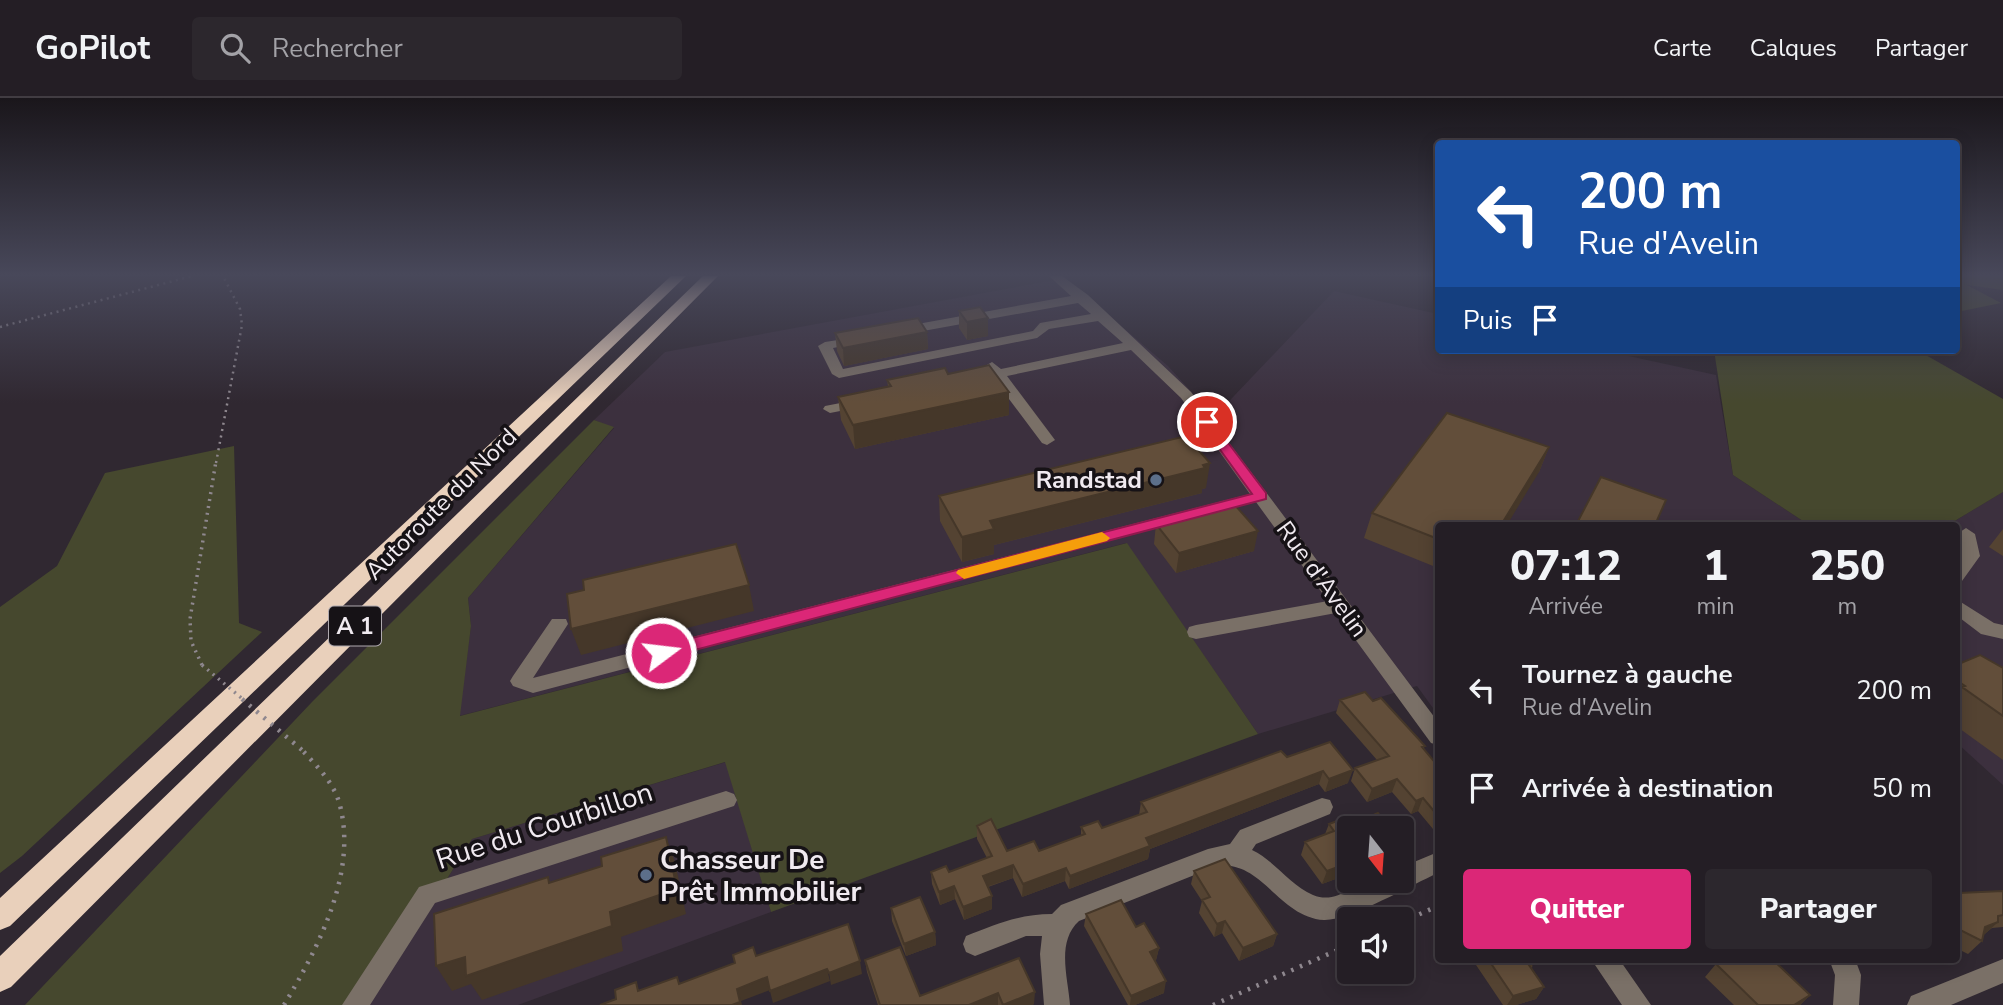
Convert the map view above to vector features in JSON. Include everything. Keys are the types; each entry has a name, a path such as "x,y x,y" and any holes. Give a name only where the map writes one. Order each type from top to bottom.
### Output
{"highway":[{"name":"Autoroute du Nord","path":"0,917 634,318"},
{"name":"Autoroute du Nord","path":"0,977 668,318"}],"street":[{"path":"974,318 825,346 839,374 1037,334 1045,326 1090,318"},
{"name":"Rue d'Avelin","path":"1106,318 1185,395 1435,733"},
{"path":"959,382 994,368 1135,345"},
{"path":"994,368 1047,440"},
{"path":"830,409 882,398"},
{"path":"559,624 520,681 533,686 1261,496"},
{"path":"1960,571 1971,555 1966,534"},
{"path":"1196,632 1342,605"},
{"path":"1960,608 1988,629 2003,632"},
{"name":"Rue du Courbillon","path":"355,1005 427,895 726,800"},
{"path":"1236,854 1248,837 1322,807"},
{"path":"1057,1005 1053,939 1056,925 1070,913 1223,853 1236,854 1253,862 1306,903 1320,909 1334,908 1368,893"},
{"path":"1414,873 1435,863"},
{"path":"975,944 1026,925 1056,925"},
{"path":"1607,963 1638,1005"},
{"path":"1844,963 1848,975 1846,1005"},
{"path":"1920,1005 2003,971"}],"path":[{"path":"0,327 33,318"},
{"path":"241,318 212,477 190,619 191,641 202,665 302,750 334,789 340,804 344,831 337,883 325,928 306,971 284,1005"},
{"path":"1414,917 1435,907"},
{"path":"1213,1005 1337,950"}],"shaded area":[{"path":"847,318 1112,318 1168,366 1214,417 1308,318 1435,318 1435,354 1619,354 1716,375 1733,475 1804,522 1435,522 1435,711 1417,686 1258,734 1126,543 459,716 471,626 468,598 614,428 594,420 665,352"},
{"path":"2003,492 2003,785 1960,746 1960,522 1953,522"},
{"path":"726,762 771,912 518,1005 368,1005 472,839"}],"green space":[{"path":"1715,354 1924,354 2003,399 2003,492 1953,522 1804,522 1733,475"},
{"path":"594,420 614,427 468,598 471,626 460,716 1127,543 1258,734 771,912 725,762 472,839 368,1005 25,1005 312,702"},
{"path":"234,446 239,623 262,632 22,856 0,873 0,607 57,566 105,473"}],"building":[{"path":"916,318 927,332 843,348 835,333"},
{"path":"964,318 986,318 967,322"},
{"path":"989,365 1009,392 853,425 838,397 891,386 887,380 945,368 948,374"},
{"path":"1447,413 1549,447 1503,522 1435,522 1435,538 1372,513"},
{"path":"1186,436 1210,463 1203,465 1205,468 990,521 994,529 962,537 939,496"},
{"path":"1601,477 1666,500 1656,522 1578,522"},
{"path":"1234,504 1258,531 1179,553 1156,524"},
{"path":"736,544 749,585 571,629 567,594 584,590 583,580"},
{"path":"1980,655 2003,668 2003,716 1962,687 1965,686 1960,683 1960,663"},
{"path":"1365,692 1373,701 1381,698 1425,746 1422,747 1435,762 1435,812 1423,798 1416,801 1397,779 1372,789 1355,768 1389,756 1340,700"},
{"path":"1330,742 1353,770 1329,779 1323,771 1146,838 1150,846 1070,876 1066,868 1023,884 1013,865 983,876 992,896 963,907 954,886 939,892 931,872 946,866 949,872 992,856 977,826 991,819 1007,851 1034,841 1039,851 1085,834 1081,827 1098,821 1102,828 1147,812 1141,802 1281,751 1287,757"},
{"path":"1337,821 1337,867 1327,871 1305,842 1334,831 1329,824"},
{"path":"666,837 677,889 610,912 612,926 466,976 465,957 436,966 434,914 548,877 549,883 602,866 601,857"},
{"path":"1225,859 1277,934 1243,948 1225,921 1217,924 1202,900 1210,897 1194,871"},
{"path":"2003,891 2003,915 1998,916 1998,922 1985,927 1982,941 1960,930 1960,893"},
{"path":"920,897 935,932 904,944 891,908"},
{"path":"1121,900 1136,927 1144,923 1159,948 1150,952 1166,981 1131,996 1086,914"},
{"path":"848,924 860,961 829,973 827,969 770,991 767,977 737,989 740,1002 732,1005 600,1005 616,999 615,990 636,982 638,991 677,977 679,984 735,963 733,955 753,947 756,956"},
{"path":"900,947 920,996 1019,958 1035,992 1003,1005 998,993 969,1005 880,1005 865,960"},
{"path":"1491,963 1536,963 1529,965 1544,987 1513,996"},
{"path":"1776,963 1810,995 1794,1005 1758,1005 1716,964"}],"slow traffic":[{"path":"964,573 1102,538"}],"place":[{"name":"Randstad","path":"1156,480"},
{"name":"Chasseur De Prêt Immobilier","path":"646,875"}],"route":[{"path":"661,653 1261,496 1207,422"}]}
